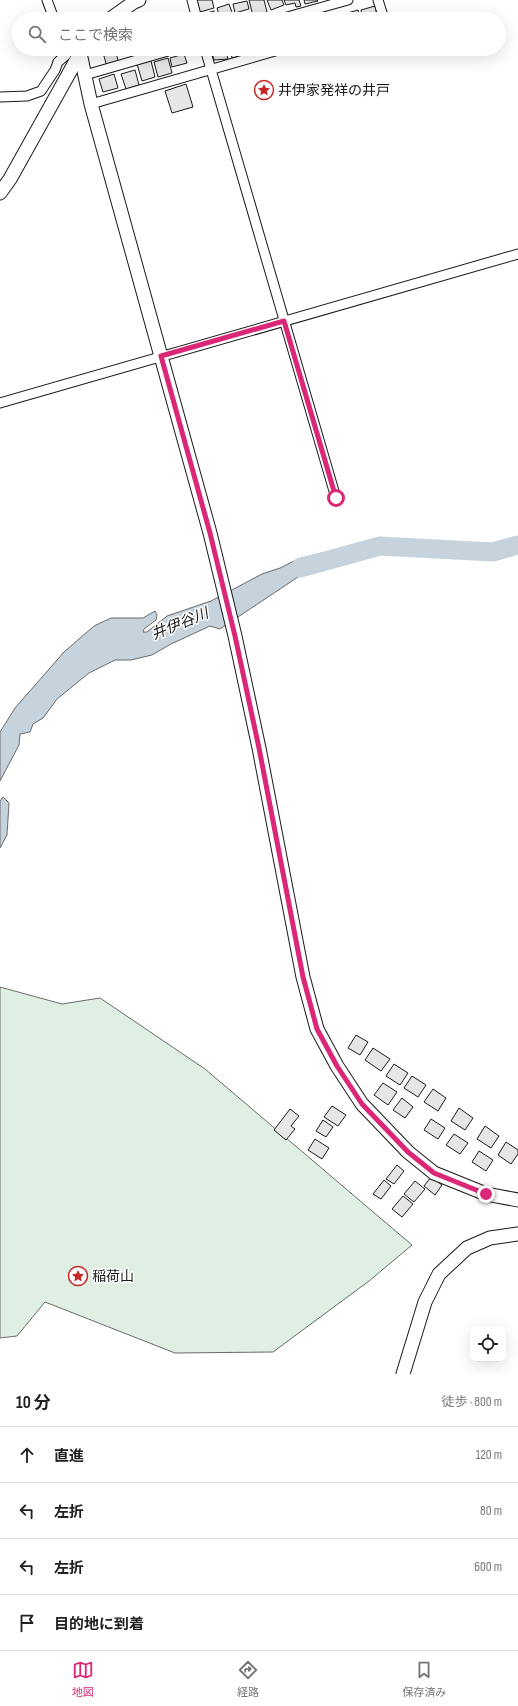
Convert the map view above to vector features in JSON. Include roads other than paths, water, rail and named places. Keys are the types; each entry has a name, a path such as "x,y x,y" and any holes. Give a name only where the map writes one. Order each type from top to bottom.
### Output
{"street":[{"path":"47,0 51,12"},
{"path":"121,12 139,0"},
{"path":"192,0 195,12"},
{"path":"298,12 322,3 348,0"},
{"path":"378,0 382,12"},
{"path":"0,97 27,96 41,91 55,70 58,62 69,56"},
{"path":"0,193 10,179 72,56"},
{"path":"74,56 85,75 91,104 213,547 235,636 262,764 303,977 317,1029 337,1066 362,1104 408,1152 434,1173 486,1194 518,1200"},
{"path":"85,75 151,56"},
{"path":"207,56 336,498"},
{"path":"91,104 257,56"},
{"path":"0,403 518,254"},
{"path":"403,1374 424,1302 439,1274 467,1248 490,1238 518,1234"}],"water":[{"path":"322,553 326,565 313,567 220,629 210,626 171,644 152,655 131,660 115,660 89,673 57,699 43,718 33,724 30,732 20,734 19,745 0,781 0,732 15,708 64,652 94,626 111,618 143,618 155,611 157,615 156,620 144,629 143,632 147,632 167,616 211,601 262,574 280,568 298,559"},
{"path":"3,797 9,803 7,835 0,848 0,801"}],"waterway":[{"name":"井伊谷川","path":"300,568 380,546 493,552 518,545"}],"place":[{"name":"井伊家発祥の井戸","path":"264,90"},
{"name":"稲荷山","path":"78,1276"}]}
